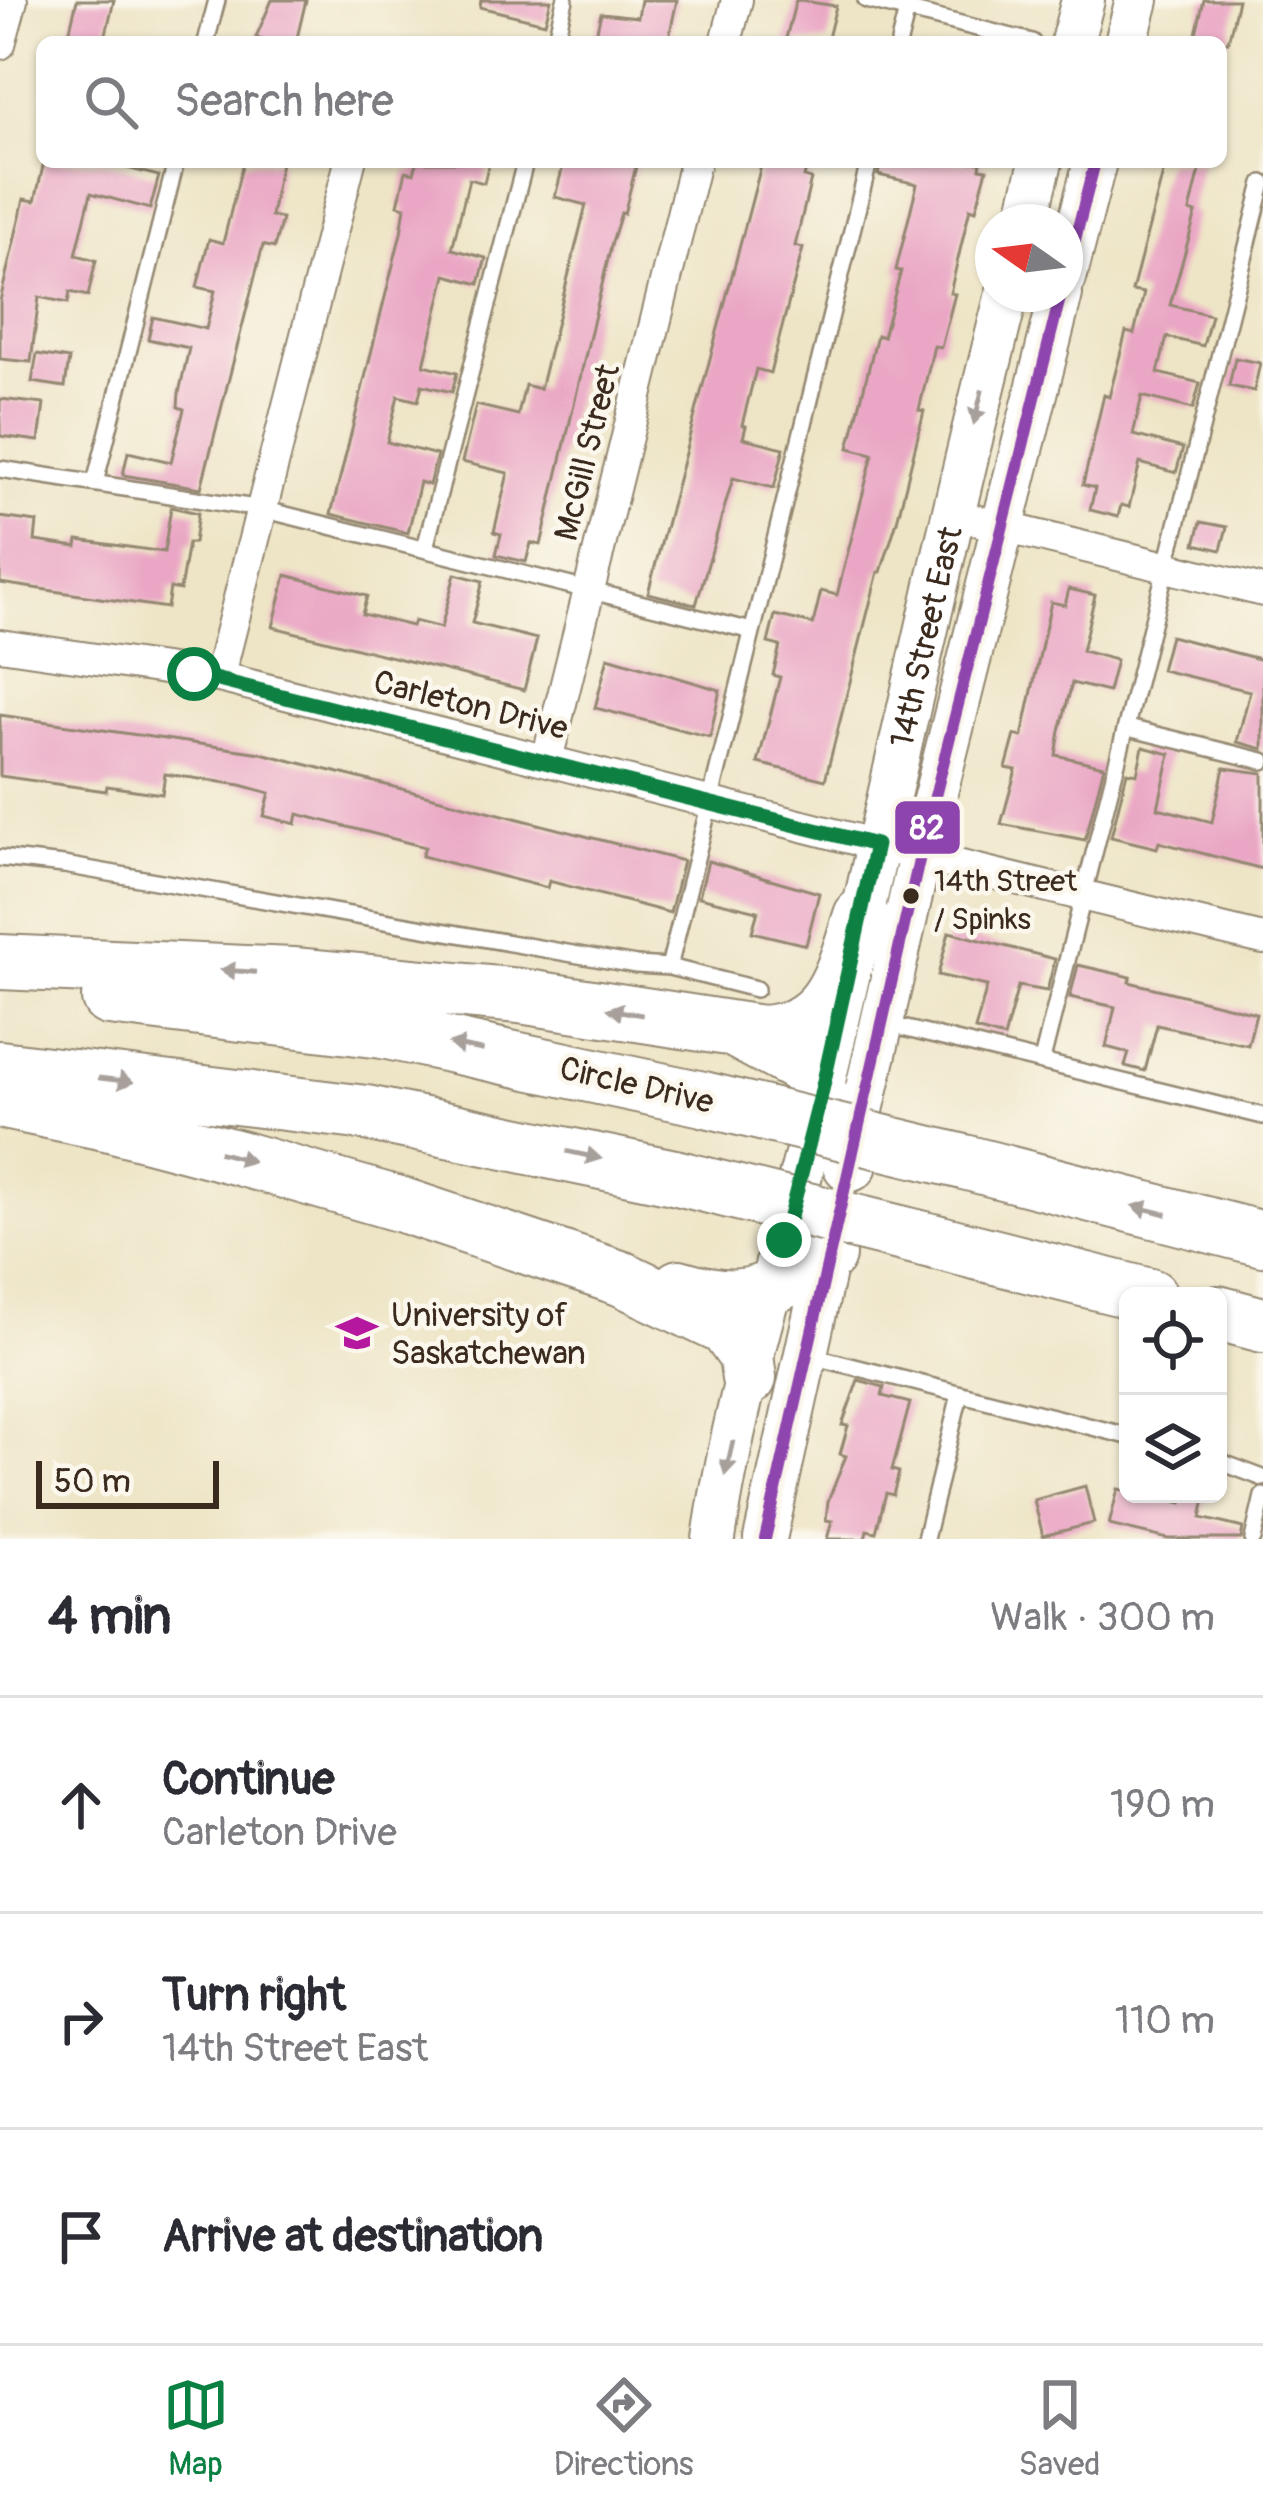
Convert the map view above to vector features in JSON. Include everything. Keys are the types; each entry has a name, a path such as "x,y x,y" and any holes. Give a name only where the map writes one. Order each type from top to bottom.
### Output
{"highway":[{"path":"0,962 293,974 575,1004 748,1011 780,1032 816,1015 839,983 861,916"},
{"name":"Circle Drive","path":"0,989 168,1003 383,1031 703,1099 1263,1239"},
{"path":"748,1011 816,1084 850,1164"},
{"path":"0,1068 367,1113 674,1177 1119,1288"},
{"path":"0,1101 243,1159 402,1205 623,1279 726,1328 746,1356 749,1378"},
{"path":"623,1279 658,1280 740,1299 771,1289 828,1255"},
{"path":"1227,1315 1263,1324"}],"street":[{"path":"0,44 12,0"},
{"path":"727,36 736,0"},
{"path":"1074,36 1083,0"},
{"path":"1128,36 1137,0"},
{"path":"219,677 348,168"},
{"name":"McGill Street","path":"547,760 694,168"},
{"path":"1030,204 1040,168"},
{"path":"1083,208 1093,168"},
{"name":"14th Street East","path":"714,1539 749,1378 820,1099 951,514 1002,312"},
{"name":"14th Street East","path":"765,1539 920,856 1056,312"},
{"path":"951,514 1263,591"},
{"name":"Carleton Drive","path":"0,645 219,677 1263,939"}],"lane":[{"path":"208,36 217,0"},
{"path":"556,36 565,0"},
{"path":"866,0 1009,36"},
{"path":"900,36 907,10"},
{"path":"95,483 174,168"},
{"path":"425,548 523,168"},
{"path":"669,967 868,168"},
{"path":"1042,1060 1263,182"},
{"path":"0,469 262,509 752,631"},
{"path":"1128,728 1263,761"},
{"path":"0,858 669,967 748,1011"},
{"path":"883,1023 1263,1115"},
{"path":"806,1355 1119,1434"},
{"path":"925,1539 960,1394"},
{"path":"1227,1464 1263,1478"},
{"path":"1253,1539 1263,1496"}],"building":[{"path":"77,0 114,0 105,36 68,36"},
{"path":"272,0 306,0 297,36 256,36"},
{"path":"481,0 551,0 545,23 480,7"},
{"path":"641,0 677,0 669,36 595,36 601,13 638,17"},
{"path":"796,0 836,6 828,36 787,36"},
{"path":"1204,0 1238,0 1228,42 1227,36 1195,36"},
{"path":"43,168 127,168 159,176 150,209 91,193 76,255 96,260 88,296 70,292 68,303 39,297 31,362 0,359 0,301 24,199 35,201"},
{"path":"242,168 280,168 271,216 282,219 274,248 263,245 201,488 123,475 128,452 171,462 184,409 178,407 179,393 189,348 148,339 153,317 206,329 215,291 197,287 209,239 223,243"},
{"path":"415,168 488,168 484,183 469,179 452,249 486,258 479,284 446,275 424,365 457,373 452,392 422,385 418,401 398,396 387,442 437,455 429,485 420,482 408,533 331,514 401,233 405,207 398,205 406,171 414,173"},
{"path":"562,168 636,168 612,242 541,545 531,543 526,562 496,555 501,534 494,532 508,473 462,462 476,405 518,415 525,385 540,389 586,205 555,197"},
{"path":"760,168 806,168 804,177 811,179 795,246 803,248 770,373 756,369 742,425 746,426 743,438 784,448 774,488 733,478 696,605 648,593"},
{"path":"880,168 987,169 978,204 975,210 970,208 950,293 955,294 941,347 934,346 919,410 924,411 897,521 878,572 825,780 758,763 780,677 773,675 780,646 768,643 775,615 813,624 821,591 837,595 873,454 849,448 877,335 883,337 901,271 896,270 917,184 878,175"},
{"path":"1164,168 1201,168 1190,211 1196,213 1170,305 1211,315 1203,346 1167,337 1158,373 1200,383 1193,409 1142,396 1133,435 1183,448 1176,473 1140,463 1129,507 1121,505 1118,517 1090,510 1095,488 1083,485 1104,395 1109,397 1126,332 1134,334 1144,293 1132,291"},
{"path":"37,354 69,359 65,387 32,382"},
{"path":"1235,358 1260,363 1254,391 1229,386"},
{"path":"0,399 44,404 39,441 0,436"},
{"path":"171,507 198,513 180,590 170,588 167,608 0,583 0,517 37,522 35,541 77,547 78,540 164,552"},
{"path":"1201,522 1227,527 1221,550 1195,544"},
{"path":"455,574 483,581 472,623 537,639 524,690 273,627 286,575 367,596 362,614 441,628"},
{"path":"1069,589 1095,595 1082,651 1116,660 1108,692 1072,683 1060,731 1056,755 1104,766 1085,840 1001,824 1016,770 1006,768 1015,735 1022,737 1051,602 1065,605"},
{"path":"1170,636 1263,660 1263,749 1237,742 1250,691 1161,670"},
{"path":"608,657 720,690 710,737 595,708"},
{"path":"0,715 261,753 683,861 670,913 549,881 547,888 422,856 425,847 298,814 296,824 264,816 270,793 241,785 165,774 162,794 0,776"},
{"path":"1143,747 1170,754 1158,808 1212,822 1224,768 1263,773 1263,869 1159,842 1157,848 1111,837 1127,772 1137,774"},
{"path":"708,861 819,893 806,945 752,932 758,911 699,897"},
{"path":"949,932 1055,959 1047,991 1018,986 1004,1038 975,1030 987,986 938,975"},
{"path":"1078,965 1256,1013 1248,1045 1157,1025 1145,1071 1125,1066 1129,1053 1106,1047 1115,1007 1070,997"},
{"path":"858,1380 884,1387 882,1396 910,1403 892,1470 899,1472 893,1495 886,1493 876,1532 867,1530 865,1539 827,1539 832,1521 826,1520 828,1501 846,1456 840,1454 848,1426 842,1425"},
{"path":"1085,1486 1094,1523 1043,1536 1034,1500"},
{"path":"1118,1489 1119,1503 1204,1503 1201,1518 1243,1528 1241,1539 1168,1539 1109,1525"}],"transit line":[{"name":"82","path":"1083,208 1093,168"},
{"name":"82","path":"765,1539 920,856 1056,312"}],"place":[{"name":"14th Street / Spinks","path":"911,896"},
{"name":"University of Saskatchewan","path":"357,1333"}],"route":[{"path":"194,674 876,845 784,1240"}]}
